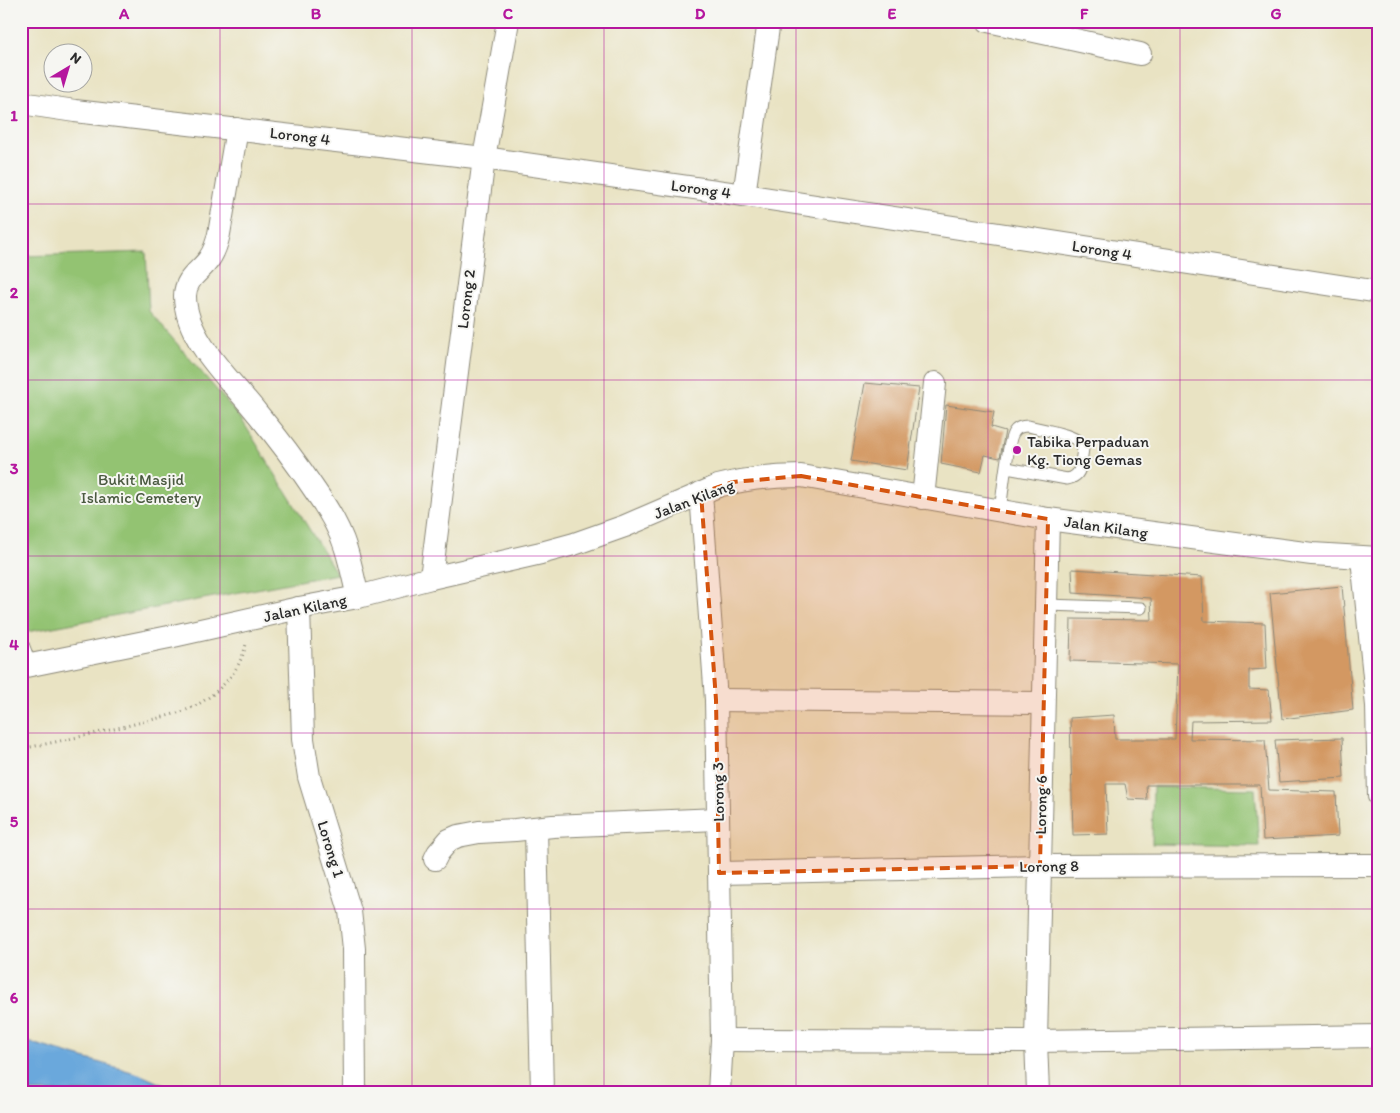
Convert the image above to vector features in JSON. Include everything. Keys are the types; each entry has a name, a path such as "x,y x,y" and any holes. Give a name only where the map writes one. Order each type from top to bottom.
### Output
{"street":[{"name":"Lorong 2","path":"431,578 484,158 508,21"},
{"path":"744,195 769,21"},
{"path":"988,21 1140,54"},
{"name":"Lorong 4","path":"21,103 75,111 484,158 744,195 1379,292"},
{"path":"237,129 215,248 209,260 195,273 187,284 185,296 192,329 207,352 258,413 317,493 337,527 346,547 358,597"},
{"path":"923,498 935,383"},
{"name":"Jalan Kilang","path":"26,666 358,597 541,553 574,544 625,526 718,486 778,476 800,476 1048,519 1312,554 1371,558"},
{"name":"Lorong 3","path":"701,493 716,700 722,1040 719,1092"},
{"name":"Lorong 6","path":"1038,1092 1036,1041 1048,519"},
{"path":"1371,558 1378,706 1379,796"},
{"name":"Lorong 1","path":"299,608 305,756 309,777 350,911 353,930 355,1092"},
{"path":"716,700 1043,703"},
{"path":"435,859 449,840 458,836 479,832 553,826 718,818"},
{"path":"536,828 542,1092"},
{"name":"Lorong 8","path":"719,873 1040,866 1379,865"},
{"path":"722,1040 1036,1041 1379,1036"}],"lane":[{"path":"1000,511 1012,434 1016,429 1028,426 1072,436 1083,447 1079,472 1072,479 1007,468"},
{"path":"1046,605 1140,608"},
{"path":"21,639 26,666"}],"path":[{"path":"21,749 96,734 192,707 214,693 236,669 244,654 251,619"}],"highlighted area":[{"path":"801,476 1048,519 1040,866 719,873 716,700 701,493 733,482"}],"green space":[{"name":"Bukit Masjid Islamic Cemetery","path":"146,252 149,311 240,417 337,574 21,633 21,256"},
{"path":"1153,787 1255,789 1259,846 1152,844"}],"water":[{"path":"21,1040 139,1074 179,1092 21,1092"}],"building":[{"path":"865,383 919,388 907,470 851,461"},
{"path":"946,405 994,412 991,427 1005,431 1000,458 985,455 981,472 941,464"},
{"path":"1072,569 1202,577 1204,621 1265,623 1267,669 1249,670 1249,689 1269,690 1272,720 1191,721 1190,739 1265,740 1269,790 1336,792 1338,836 1263,840 1260,785 1146,785 1147,800 1128,799 1125,784 1106,784 1108,834 1073,835 1070,718 1114,715 1115,739 1175,739 1178,664 1070,661 1071,619 1152,620 1151,598 1073,593"},
{"path":"1342,586 1353,710 1282,719 1270,593"},
{"path":"1342,738 1344,778 1279,782 1275,740"}],"place":[{"name":"Tabika Perpaduan Kg. Tiong Gemas","path":"1017,450"}]}
